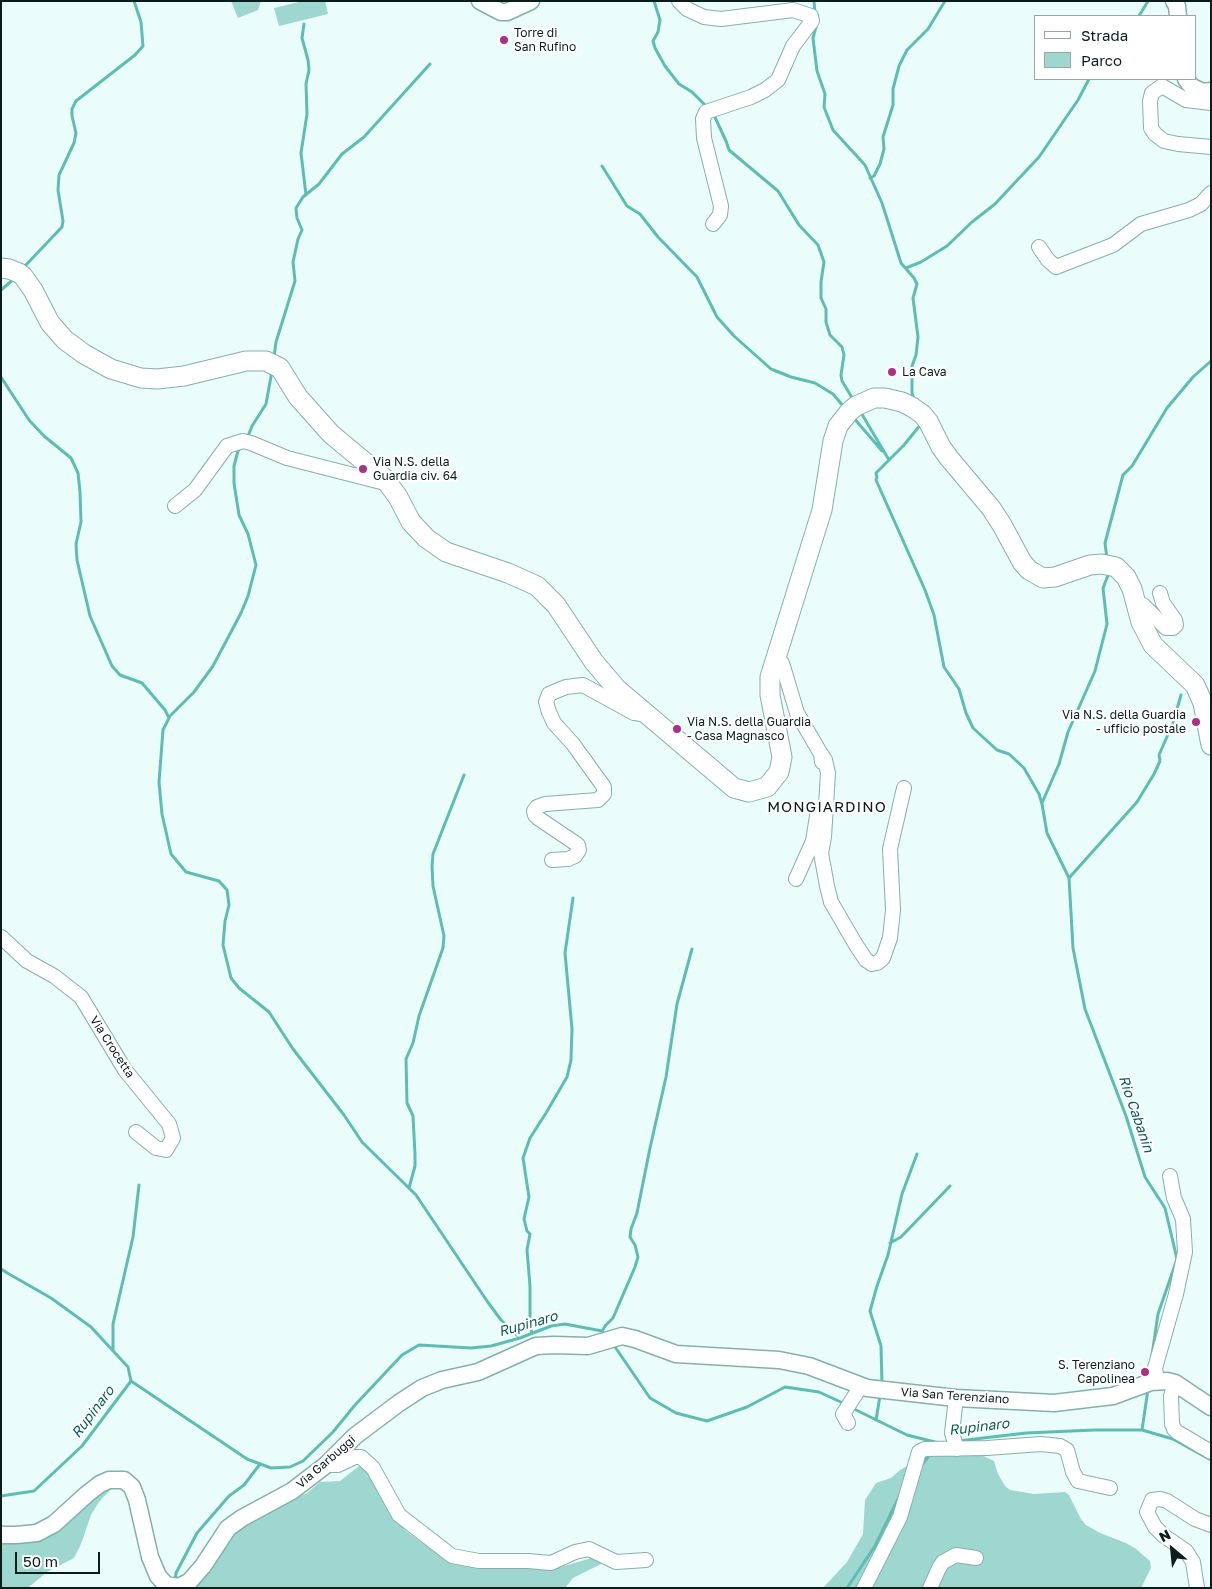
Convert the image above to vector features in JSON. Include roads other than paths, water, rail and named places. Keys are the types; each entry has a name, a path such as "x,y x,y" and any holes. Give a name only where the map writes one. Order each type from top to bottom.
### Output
{"main road":[{"path":"10,271 33,290 50,323 65,340 84,354 110,368 141,378 157,379 184,376 246,361 266,361 280,368 298,397 331,434 386,480 398,497 411,522 426,538 446,552 508,573 537,586 556,605 594,662 617,689 734,788 749,792 767,787 779,772 782,757 770,695 770,677 775,657 822,510 833,441 838,426 848,412 865,401 874,398 886,398 902,402 922,414 949,458 991,508 1022,562 1029,570 1043,578 1055,577 1090,565 1102,564 1116,567 1126,577 1132,589 1141,622 1154,645 1195,685 1203,703 1211,745"}],"street":[{"path":"480,1 501,12 512,11 531,1"},
{"path":"679,1 687,8 704,17 721,19 793,10 811,16 812,22 793,46 778,80 765,90 751,97 706,112 703,119 704,138 721,206 720,215 713,224"},
{"path":"1174,1 1177,6 1178,15"},
{"path":"1187,80 1192,87 1202,92 1211,91"},
{"path":"1211,103 1186,100 1162,86 1152,93 1150,101 1151,128 1164,141 1211,147"},
{"path":"1039,247 1048,260 1056,267 1113,245 1141,224 1189,210 1202,204 1211,193"},
{"path":"175,506 195,490 227,446 243,440 287,458 381,482 386,480"},
{"path":"1134,601 1143,605 1166,628 1173,628 1176,625 1175,620 1163,603 1160,593"},
{"path":"775,657 782,663 797,713 825,760 828,773 824,837 821,853 831,902 856,946 866,960 872,964 878,963 883,958 890,938 893,910 890,849 904,788"},
{"path":"552,860 568,859 575,856 579,850 578,845 538,818 534,811 537,807 545,804 598,800 604,794 604,787 573,744 554,723 548,712 546,702 549,694 566,687 583,685 634,713 647,715"},
{"path":"1195,685 1203,686 1211,700"},
{"path":"796,879 813,841 823,771 821,754"},
{"name":"Via Crocetta","path":"1,937 27,961 54,976 80,997 125,1070 169,1124 173,1138 166,1150 156,1148 136,1132"},
{"path":"1157,1381 1155,1368 1176,1294 1185,1252 1183,1219 1174,1198 1170,1176"},
{"name":"Via Garbuggi","path":"1,1535 16,1536 37,1533 54,1524 100,1484 109,1480 124,1480 132,1487 137,1500 150,1557 158,1576 166,1584 178,1587 189,1582 203,1566 228,1528 242,1518 292,1491 326,1465 355,1436 422,1388 442,1380 478,1372 536,1346 588,1346 622,1336 676,1354 694,1355"},
{"name":"Via San Terenziano","path":"694,1355 779,1360 809,1366 859,1389 867,1388 956,1398 1054,1403 1113,1396 1151,1382 1167,1381 1175,1383 1211,1407"},
{"path":"1175,1383 1171,1396 1172,1424 1174,1429 1211,1452"},
{"path":"846,1419 859,1389"},
{"path":"956,1398 952,1433 957,1449"},
{"path":"864,1588 900,1517 919,1452 925,1449 1041,1444 1060,1446 1067,1450 1073,1472 1078,1481 1110,1488"},
{"path":"326,1465 338,1465 355,1457 361,1457 373,1468 399,1515 452,1556 479,1561 551,1563 575,1552 589,1549 616,1562 646,1560"},
{"path":"1197,1588 1193,1562 1186,1551 1164,1536 1155,1527 1147,1512 1152,1500 1160,1499 1195,1519 1211,1525"},
{"path":"930,1588 943,1562 956,1555 976,1558"}],"waterway":[{"path":"24,267 62,227 63,221 58,190 59,175 74,143 76,133 72,109 76,101 135,55 143,46 141,22 134,1"},
{"path":"654,1 660,20 658,32 653,41 655,48 665,66 679,84 692,92 707,107"},
{"path":"814,1 815,14"},
{"path":"870,178 874,176 880,164 884,149 883,137 893,105 893,89 899,66 907,50 928,29 945,1"},
{"path":"1140,15 1148,1"},
{"path":"817,23 813,38 817,71 825,94 824,107 833,130 865,165 882,203 901,263 917,284 913,298 918,337 916,355 912,366 912,393 915,401"},
{"path":"304,24 302,38 309,70 306,84 307,114 301,153 306,195"},
{"path":"274,357 276,342 295,281 293,262 302,230 297,218 296,208 303,197 319,184 342,154 364,137 430,64"},
{"path":"906,268 921,262 947,246 972,222 995,204 1039,157 1078,100 1088,80"},
{"path":"713,113 729,150 778,191 799,225 818,245 824,262 821,298 826,309 826,322 830,335 842,347 844,355 842,381 854,401"},
{"path":"602,166 627,206 640,214 658,237 697,277 717,317 734,336 771,369 791,377 815,383 833,394 844,407"},
{"path":"1,290 15,278"},
{"path":"1107,559 1105,543 1123,475 1132,466 1167,408 1193,377 1211,361"},
{"path":"247,439 252,426 266,404 272,371"},
{"path":"1,377 29,420 44,436 71,458 78,473 81,522 76,544 77,560 90,616 112,666 120,675 142,683 165,710 169,718"},
{"path":"860,411 889,460"},
{"path":"853,417 882,451"},
{"name":"Rio Cabanin","path":"921,424 904,445 876,473 876,480 925,590 934,615 944,667 959,689 966,713 973,728 997,750 1009,754 1024,768 1039,794 1047,833 1069,878 1073,948 1085,1009 1126,1116 1145,1177 1165,1208 1177,1259 1158,1314 1152,1355"},
{"path":"240,448 234,466 234,483 239,515 248,534 256,565 248,596 241,613 213,666 194,692 170,716 163,730 159,782 162,814 171,854 186,872 219,881 227,890 229,905 225,921 223,945 231,978 239,988 269,1012 293,1049 344,1115 362,1142 416,1195 487,1301 501,1320 520,1338"},
{"path":"1042,803 1059,764 1068,732 1095,671 1107,624 1103,588 1109,573"},
{"path":"1069,878 1137,802 1160,761 1159,755 1173,723 1181,695"},
{"path":"409,1188 415,1166 415,1154 413,1116 407,1103 406,1059 413,1043 419,1016 443,948 444,936 433,886 433,854 464,775"},
{"path":"532,1333 530,1326 530,1286 527,1250 530,1234 527,1231 524,1219 529,1197 523,1158 530,1138 567,1077 571,1060 572,1029 565,953 573,898"},
{"path":"602,1331 613,1318 638,1257 635,1245 630,1237 631,1229 637,1213 666,1077 677,1004 692,949"},
{"path":"882,1385 881,1346 870,1311 888,1255 902,1194 917,1154"},
{"path":"113,1351 113,1324 133,1237 139,1185"},
{"path":"890,1243 901,1237 950,1186"},
{"path":"1,1269 51,1298 91,1327 128,1367 131,1381"},
{"name":"Rupinaro","path":"1,1496 34,1491 82,1446 131,1381 247,1459 271,1468 290,1467 303,1461 333,1432 355,1405 402,1355 419,1345 471,1348 491,1346 520,1338 551,1326 565,1324 602,1331 605,1335"},
{"name":"Rupinaro","path":"613,1344 650,1398 676,1413 707,1421 747,1407 785,1387 819,1392 845,1404"},
{"name":"Rio Cabanin","path":"1142,1430 1148,1389"},
{"path":"876,1420 880,1396"},
{"name":"Rupinaro","path":"852,1408 907,1435 939,1443"},
{"name":"Rupinaro","path":"958,1441 1026,1433 1142,1430 1173,1439 1211,1460"},
{"path":"921,1466 931,1453"},
{"path":"175,1582 176,1573 197,1533 229,1496 244,1485 260,1464"},
{"path":"847,1588 875,1546 899,1497"}],"place":[{"name":"Torre di San Rufino","path":"504,40"},
{"name":"La Cava","path":"892,372"},
{"name":"Via N.S. della Guardia civ. 64","path":"363,469"},
{"name":"Via N.S. della Guardia - ufficio postale","path":"1196,722"},
{"name":"Via N.S. della Guardia - Casa Magnasco","path":"677,729"},
{"name":"S. Terenziano Capolinea","path":"1145,1372"}],"district":[{"name":"MONGIARDINO","path":"827,807"}]}
